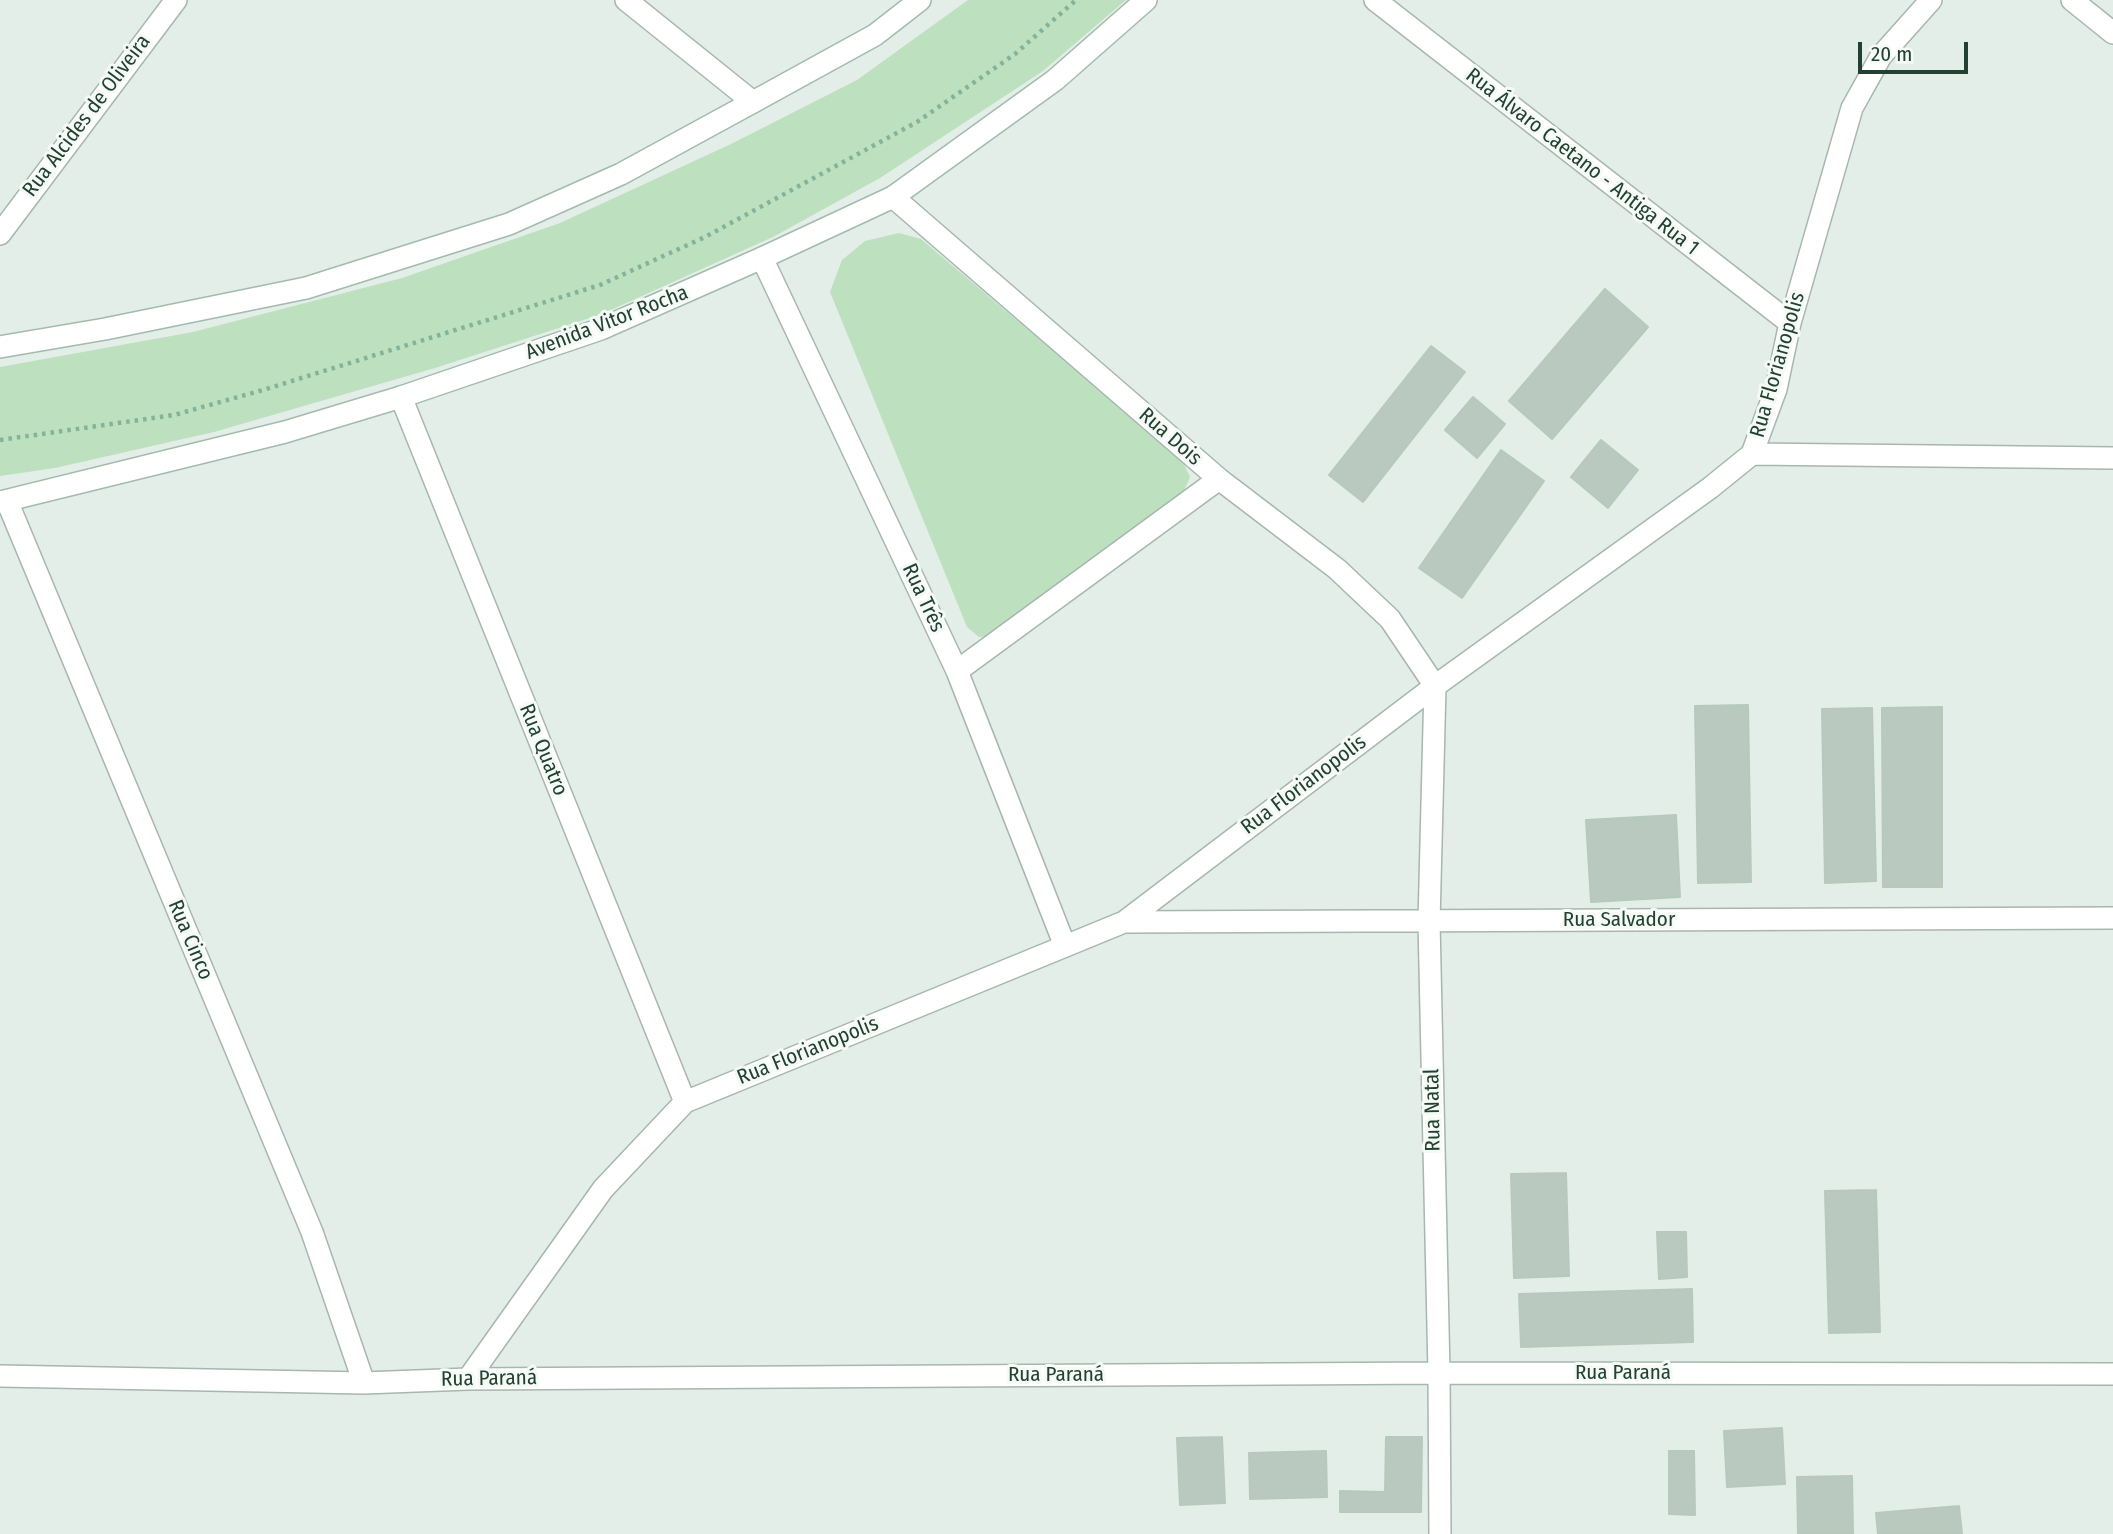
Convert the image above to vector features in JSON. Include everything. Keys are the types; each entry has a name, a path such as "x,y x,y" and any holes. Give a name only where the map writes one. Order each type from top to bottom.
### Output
{"street":[{"name":"Rua Alcides de Oliveira","path":"0,234 176,0"},
{"path":"626,0 754,103"},
{"path":"0,347 105,329 306,288 509,224 621,174 754,103 876,35 920,0"},
{"name":"Avenida Vitor Rocha","path":"3,501 285,432 401,397 601,329 893,197 1055,80 1146,0"},
{"name":"Rua Álvaro Caetano - Antiga Rua 1","path":"1375,0 1790,323"},
{"name":"Rua Florianopolis","path":"468,1379 603,1189 685,1102 1124,922 1435,686 1710,488 1752,454 1776,389 1790,323 1852,108 1881,56 1931,0"},
{"path":"2072,0 2113,33"},
{"name":"Rua Dois","path":"893,197 1219,479 1337,569 1390,620 1435,686"},
{"name":"Rua Três","path":"762,258 957,671 1065,946"},
{"name":"Rua Quatro","path":"401,397 685,1102"},
{"path":"1752,454 2113,458"},
{"path":"957,671 1219,479"},
{"name":"Rua Cinco","path":"3,501 312,1232 364,1383"},
{"name":"Rua Natal","path":"1435,686 1429,922 1440,1534"},
{"name":"Rua Salvador","path":"1124,922 2113,918"},
{"name":"Rua Paraná","path":"0,1376 364,1383 468,1379 1439,1373 2113,1374"}],"path":[{"path":"0,440 174,415 600,285 705,237 917,122 1015,54 1076,0"}],"green space":[{"path":"968,0 1126,0 1043,71 880,178 773,237 602,314 435,368 214,432 55,468 0,476 0,367 193,332 402,278 560,223 731,144 857,80"},
{"path":"899,233 921,239 1182,460 1190,477 1182,495 994,636 979,637 967,627 830,292 842,260 865,241"}],"building":[{"path":"1605,289 1648,327 1552,439 1509,401"},
{"path":"1431,346 1465,372 1363,502 1329,475"},
{"path":"1473,397 1505,424 1477,458 1445,430"},
{"path":"1601,440 1638,470 1608,508 1571,477"},
{"path":"1501,450 1544,481 1462,598 1419,568"},
{"path":"1748,705 1751,882 1698,883 1695,706"},
{"path":"1942,707 1942,887 1883,887 1882,708"},
{"path":"1872,708 1876,881 1825,883 1822,709"},
{"path":"1676,815 1680,897 1591,902 1586,820"},
{"path":"1566,1173 1569,1276 1514,1278 1511,1174"},
{"path":"1876,1190 1880,1332 1829,1333 1825,1191"},
{"path":"1657,1232 1686,1232 1687,1277 1659,1279"},
{"path":"1692,1289 1693,1342 1521,1347 1519,1294"},
{"path":"1782,1428 1785,1484 1727,1487 1724,1431"},
{"path":"1222,1437 1225,1503 1180,1505 1177,1438"},
{"path":"1386,1437 1422,1437 1421,1512 1340,1512 1340,1491 1385,1492"},
{"path":"1326,1451 1327,1497 1250,1499 1249,1453"},
{"path":"1669,1451 1694,1451 1695,1515 1669,1514"},
{"path":"1852,1476 1853,1534 1798,1534 1797,1477"},
{"path":"1959,1506 1962,1534 1878,1534 1876,1513"}]}
